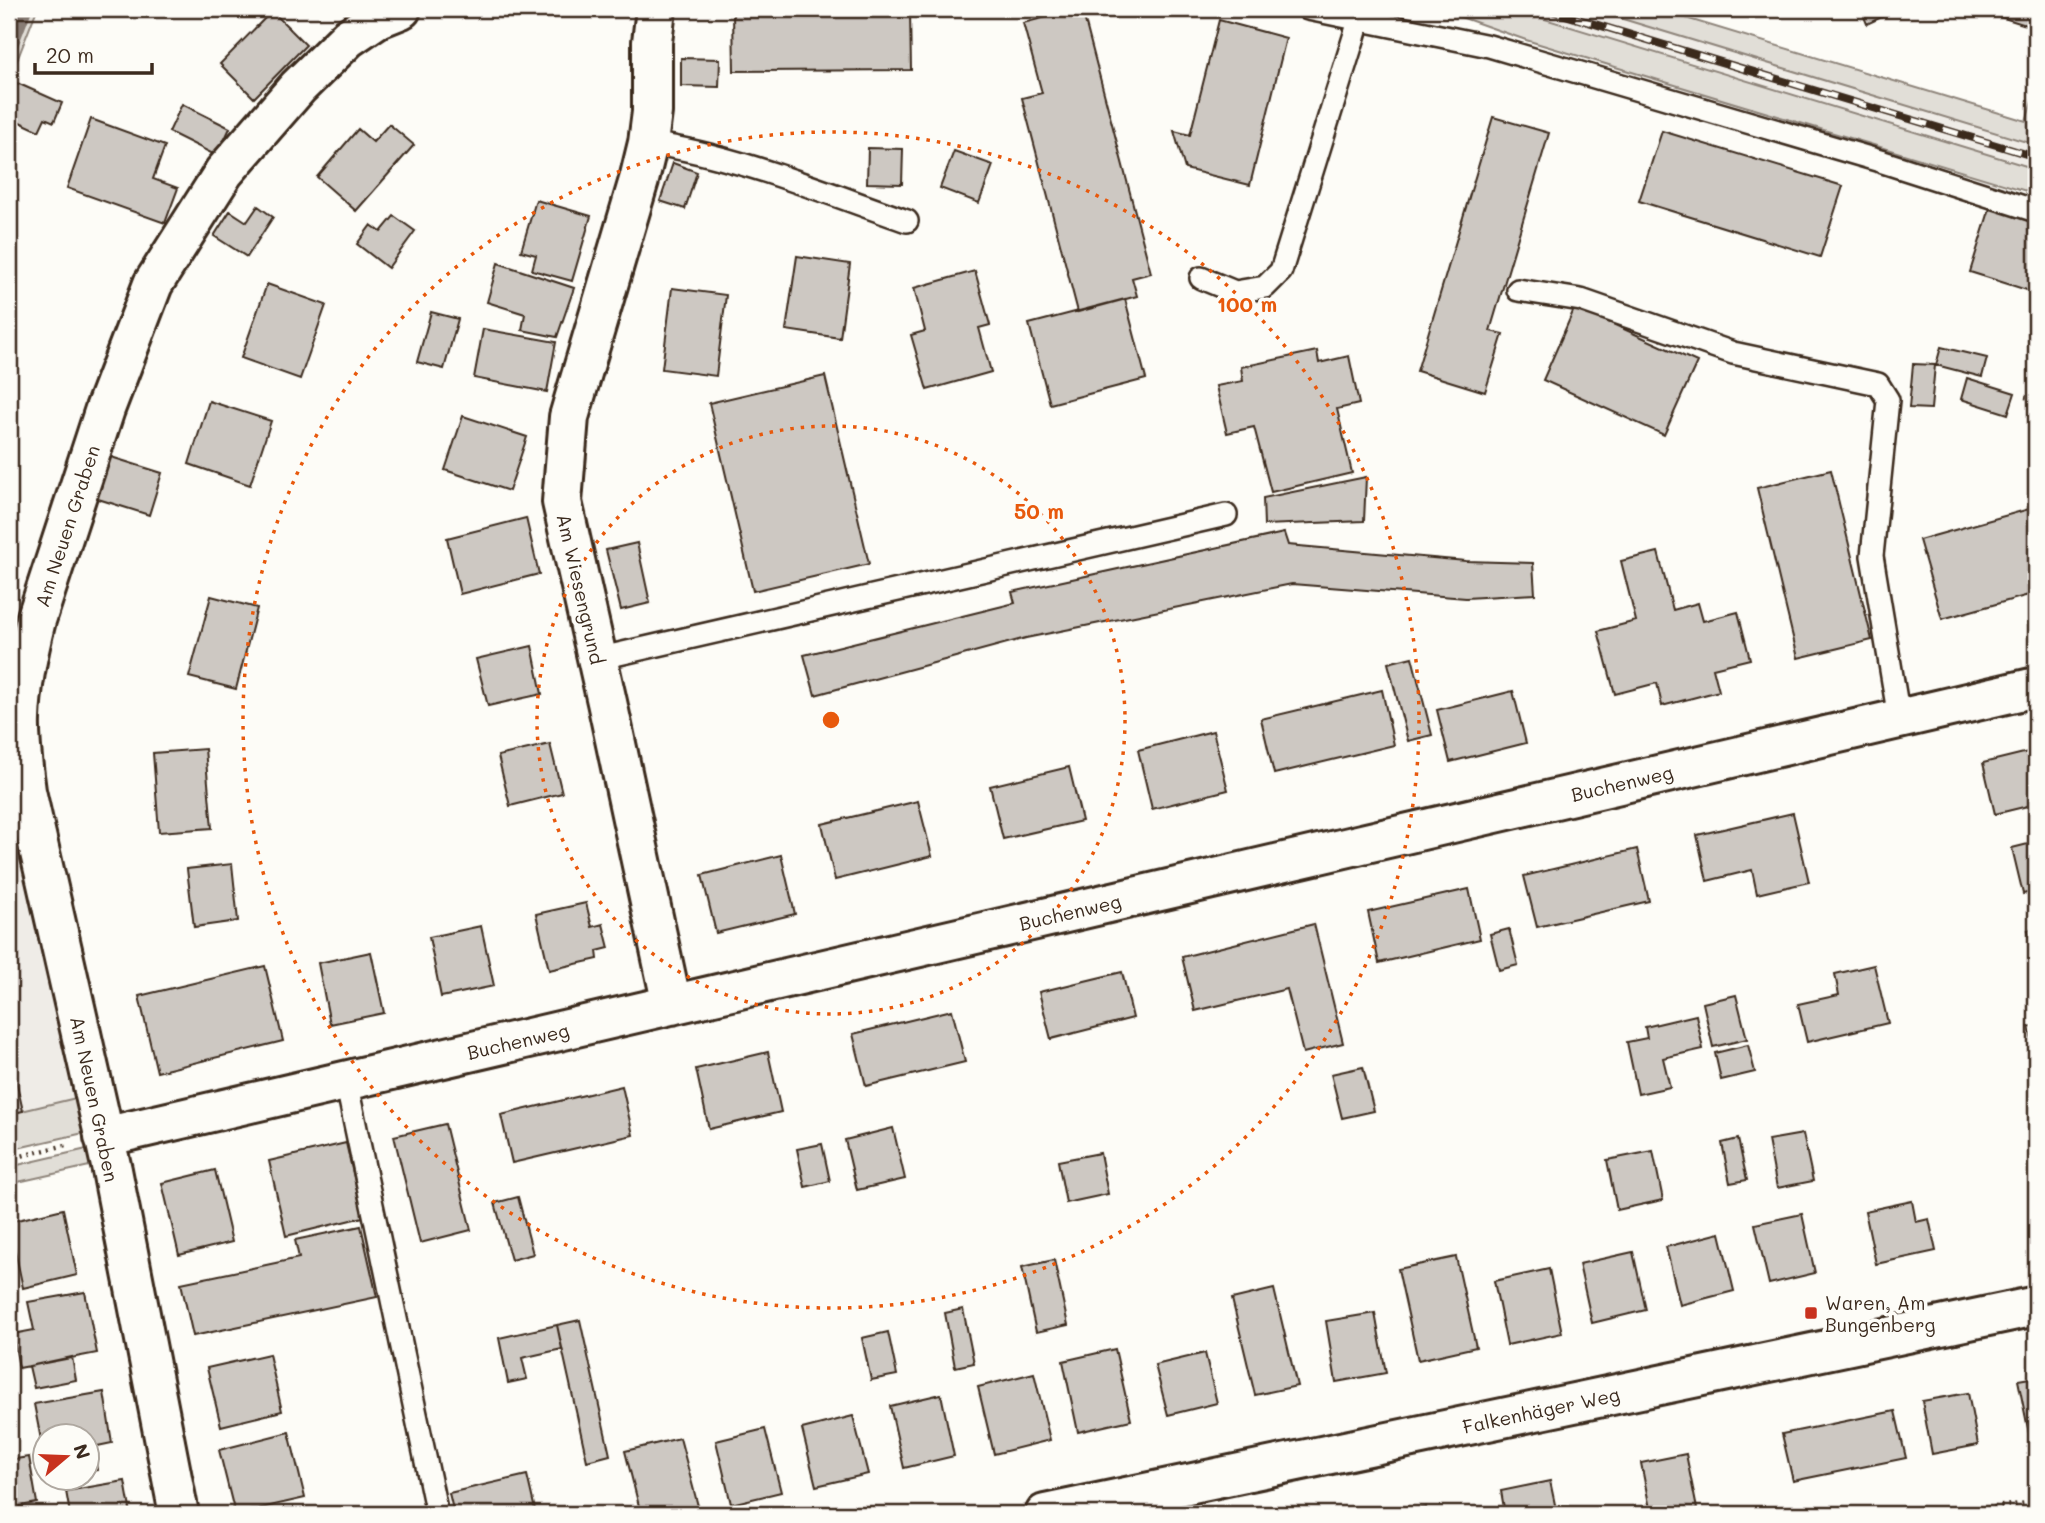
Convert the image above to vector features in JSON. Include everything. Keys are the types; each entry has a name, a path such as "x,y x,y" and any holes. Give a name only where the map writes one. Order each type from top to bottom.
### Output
{"street":[{"name":"Am Neuen Graben","path":"179,1514 104,1137 26,791 20,719 29,648 105,409 153,284 224,172 298,87 348,38 376,19 401,9"},
{"name":"Am Wiesengrund","path":"656,9 652,42 652,113 648,143 569,417 562,502 672,1005"},
{"name":"Buchenweg","path":"104,1137 2036,687"},
{"name":"Falkenhäger Weg","path":"1045,1514 2036,1306"}],"lane":[{"path":"1308,9 1489,46 1880,161 2036,211"},
{"path":"1201,278 1235,292 1265,286 1281,271 1359,21"},
{"path":"648,143 770,172 907,221"},
{"path":"1518,290 1581,300 1733,353 1878,384 1888,400 1872,556 1899,719"},
{"path":"597,659 1226,515"},
{"path":"346,1081 438,1514"}],"path":[{"path":"2025,397 2036,400"},
{"path":"9,1158 104,1137"},
{"path":"1938,1514 2036,1502"}],"shaded area":[{"path":"9,9 37,9 9,81"},
{"path":"1438,9 1512,9 2036,169 2036,194 1526,40"},
{"path":"1512,9 1590,9 2036,145 2036,169"},
{"path":"1590,9 1656,9 2026,121 2036,89 2036,145"},
{"path":"9,791 80,1097 9,1114"},
{"path":"80,1097 88,1132 9,1150 9,1114"},
{"path":"91,1148 94,1165 9,1184 9,1167"}],"building":[{"path":"1082,9 1151,273 1132,278 1137,296 1078,312 1022,98 1042,93 1023,23"},
{"path":"1861,9 1899,9 1867,24"},
{"path":"1975,9 2032,9 2026,25"},
{"path":"272,11 306,45 254,98 220,64"},
{"path":"910,11 911,70 734,71 733,12"},
{"path":"1219,20 1286,38 1250,185 1185,169 1174,131 1190,135"},
{"path":"681,58 720,59 719,87 681,86"},
{"path":"17,83 62,103 54,122 45,118 39,131 9,117 9,103"},
{"path":"182,104 230,128 217,156 169,132"},
{"path":"1493,117 1549,133 1490,331 1503,334 1485,392 1417,371"},
{"path":"91,119 165,146 153,179 178,188 165,223 67,188"},
{"path":"389,124 414,145 356,211 317,177 358,129 373,142"},
{"path":"1662,131 1843,186 1820,257 1639,201"},
{"path":"868,148 903,149 902,184 867,183"},
{"path":"954,151 993,165 979,203 940,188"},
{"path":"673,163 697,172 685,209 660,201"},
{"path":"536,200 591,216 572,281 532,270 536,255 521,251"},
{"path":"258,206 273,217 247,257 214,236 230,211 247,222"},
{"path":"1990,208 2036,223 2036,293 1970,272"},
{"path":"394,216 415,231 388,268 357,244 371,225 381,232"},
{"path":"797,256 850,264 840,338 786,330"},
{"path":"498,263 574,288 557,337 522,330 525,314 487,302"},
{"path":"975,271 990,325 979,328 991,372 927,390 911,335 925,331 914,288"},
{"path":"267,284 326,305 300,379 241,358"},
{"path":"672,288 726,295 716,376 662,369"},
{"path":"1125,299 1146,379 1050,404 1029,324"},
{"path":"1575,307 1697,362 1664,435 1543,380"},
{"path":"431,312 458,319 444,369 417,362"},
{"path":"483,329 556,342 547,392 474,378"},
{"path":"1941,347 1987,358 1982,377 1936,365"},
{"path":"1317,351 1319,363 1349,356 1359,404 1337,409 1352,473 1271,492 1254,427 1227,433 1216,386 1243,381 1241,367"},
{"path":"1913,364 1935,365 1931,409 1909,408"},
{"path":"825,376 869,564 753,591 709,403"},
{"path":"1967,378 2015,393 2008,414 1961,399"},
{"path":"209,401 271,421 250,485 189,464"},
{"path":"463,416 527,437 509,491 445,470"},
{"path":"108,456 162,473 149,515 95,498"},
{"path":"1831,470 1872,640 1798,658 1757,488"},
{"path":"1366,477 1364,521 1264,525 1263,498"},
{"path":"2036,507 2036,593 1942,619 1919,540"},
{"path":"526,518 539,574 460,594 447,538"},
{"path":"1284,533 1288,545 1466,561 1533,563 1535,594 1466,598 1292,584 1026,638 815,695 804,655 1015,603 1012,592"},
{"path":"637,543 650,603 621,610 606,550"},
{"path":"1658,552 1673,610 1698,603 1703,621 1738,612 1750,659 1713,668 1719,691 1662,706 1657,683 1615,694 1598,631 1636,621 1621,561"},
{"path":"211,596 257,608 236,689 189,677"},
{"path":"532,646 542,694 488,706 476,659"},
{"path":"1412,657 1432,735 1408,741 1388,663"},
{"path":"1382,690 1394,745 1274,774 1261,719"},
{"path":"1513,691 1526,743 1450,762 1437,710"},
{"path":"1213,731 1228,790 1152,809 1138,750"},
{"path":"550,744 562,793 510,806 498,756"},
{"path":"205,749 212,828 159,832 153,753"},
{"path":"2036,750 2036,804 1995,814 1983,763"},
{"path":"1069,767 1082,821 1003,839 990,786"},
{"path":"918,801 932,856 835,880 822,824"},
{"path":"1793,813 1809,882 1757,894 1752,870 1707,881 1697,835"},
{"path":"2036,842 2036,891 2023,894 2012,848"},
{"path":"1637,849 1649,901 1537,927 1524,876"},
{"path":"781,855 795,914 716,933 702,875"},
{"path":"232,864 238,921 194,927 187,869"},
{"path":"1469,889 1480,939 1379,963 1368,912"},
{"path":"586,903 592,927 603,924 609,948 597,951 598,959 549,970 536,914"},
{"path":"1314,924 1343,1043 1303,1053 1287,989 1195,1011 1182,957"},
{"path":"481,926 494,986 441,997 429,937"},
{"path":"2036,928 2036,964 2028,930"},
{"path":"1509,929 1518,965 1499,970 1490,934"},
{"path":"371,952 384,1013 330,1024 318,963"},
{"path":"1874,965 1888,1023 1807,1042 1798,1004 1839,995 1835,974"},
{"path":"265,966 283,1041 157,1072 139,996"},
{"path":"1122,972 1133,1018 1051,1039 1039,992"},
{"path":"1736,995 1747,1039 1713,1047 1703,1003"},
{"path":"952,1010 965,1062 866,1086 853,1034"},
{"path":"1696,1015 1703,1049 1663,1058 1670,1087 1638,1094 1627,1042 1647,1038 1645,1027"},
{"path":"2036,1025 2036,1058 2029,1027"},
{"path":"1748,1045 1755,1072 1721,1080 1715,1053"},
{"path":"9,1049 23,1111 9,1114"},
{"path":"768,1052 781,1112 709,1129 696,1069"},
{"path":"1363,1067 1374,1111 1342,1118 1331,1074"},
{"path":"622,1086 633,1135 512,1163 501,1115"},
{"path":"445,1124 471,1230 420,1243 394,1136"},
{"path":"893,1128 905,1179 857,1190 845,1140"},
{"path":"1803,1134 1813,1181 1777,1188 1768,1140"},
{"path":"1738,1139 1747,1180 1730,1183 1722,1143"},
{"path":"346,1143 363,1217 286,1236 269,1161"},
{"path":"822,1144 830,1181 805,1187 797,1149"},
{"path":"1653,1151 1663,1200 1617,1210 1607,1160"},
{"path":"1100,1153 1108,1194 1066,1203 1058,1161"},
{"path":"215,1170 232,1242 179,1255 162,1183"},
{"path":"518,1197 533,1254 511,1260 495,1203"},
{"path":"1912,1201 1916,1222 1929,1219 1936,1251 1876,1264 1865,1211"},
{"path":"63,1209 77,1275 23,1288 9,1222"},
{"path":"1802,1214 1815,1273 1769,1284 1755,1224"},
{"path":"361,1226 377,1297 193,1336 181,1283 299,1258 295,1240"},
{"path":"1720,1233 1734,1291 1680,1305 1666,1247"},
{"path":"1633,1252 1646,1310 1592,1323 1579,1264"},
{"path":"1456,1257 1476,1347 1418,1360 1398,1269"},
{"path":"1054,1260 1068,1325 1036,1332 1022,1267"},
{"path":"1549,1269 1562,1333 1507,1345 1494,1281"},
{"path":"1274,1289 1297,1386 1255,1395 1232,1299"},
{"path":"85,1292 97,1353 19,1368 13,1334 34,1330 28,1302"},
{"path":"963,1309 974,1363 955,1367 945,1313"},
{"path":"1375,1313 1386,1373 1336,1382 1326,1321"},
{"path":"580,1320 610,1455 587,1461 557,1325"},
{"path":"557,1325 562,1349 522,1358 527,1379 508,1383 499,1338"},
{"path":"888,1332 897,1375 871,1380 862,1338"},
{"path":"1115,1349 1131,1420 1078,1432 1063,1361"},
{"path":"1205,1353 1217,1403 1168,1415 1155,1365"},
{"path":"269,1354 282,1411 221,1426 207,1368"},
{"path":"72,1357 76,1380 34,1388 29,1366"},
{"path":"1034,1373 1050,1440 994,1454 978,1387"},
{"path":"2036,1377 2036,1447 2032,1448 2018,1380"},
{"path":"104,1392 112,1443 102,1445 102,1422 38,1422 34,1404"},
{"path":"1968,1393 1978,1445 1932,1454 1922,1401"},
{"path":"941,1394 954,1456 904,1468 890,1406"},
{"path":"1895,1411 1906,1458 1793,1481 1782,1434"},
{"path":"853,1416 868,1474 816,1486 802,1429"},
{"path":"765,1429 781,1492 731,1504 716,1441"},
{"path":"289,1432 305,1498 235,1514 219,1450"},
{"path":"680,1438 698,1506 664,1514 641,1514 625,1451"},
{"path":"1686,1454 1697,1509 1651,1514 1641,1463"},
{"path":"29,1457 32,1492 35,1492 37,1503 9,1508 9,1460"},
{"path":"527,1475 536,1514 454,1514 449,1493"},
{"path":"125,1481 131,1514 70,1514 66,1492 102,1492 102,1485"},
{"path":"1550,1481 1557,1514 1505,1514 1501,1491"},
{"path":"1426,1507 1427,1514 1391,1514"}],"waterway":[{"path":"9,53 26,9"}],"railway":[{"path":"1545,9 2036,157"}],"place":[{"name":"Waren, Am Bungenberg","path":"1811,1313"}]}
